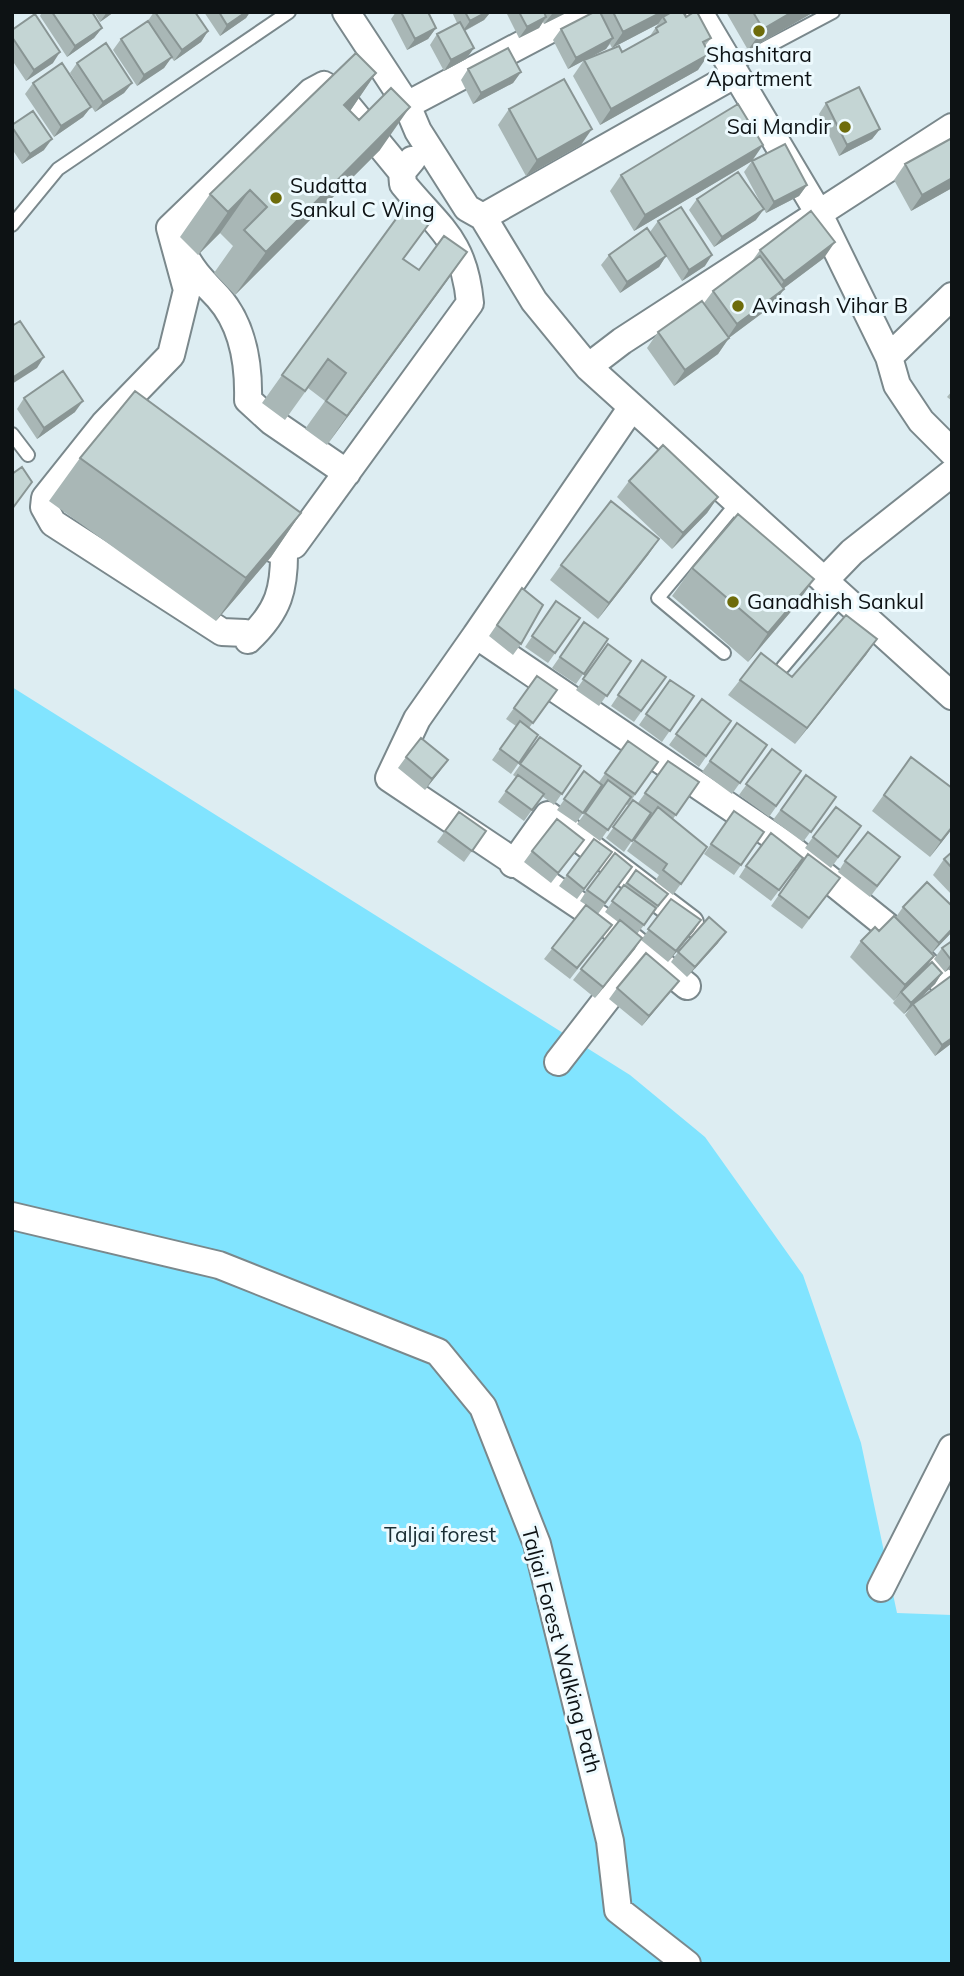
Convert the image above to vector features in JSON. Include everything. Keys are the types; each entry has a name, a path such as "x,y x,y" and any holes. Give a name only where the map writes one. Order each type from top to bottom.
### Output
{"street":[{"path":"422,97 583,12"},
{"path":"699,12 818,212 890,357 897,385 921,421 951,455 838,575"},
{"path":"353,15 422,97 427,143 467,208 500,207 733,70"},
{"path":"170,228 311,92 324,85 338,94 402,172 402,184 444,228 459,252 467,276 470,303 294,545 274,548 256,533"},
{"path":"605,354 818,212 952,127"},
{"path":"402,172 427,143"},
{"path":"500,207 534,302 605,354 632,407 737,503 838,575 952,696"},
{"path":"170,228 187,290 171,355 104,424 45,498 44,507 53,523 222,632 244,633 248,640 267,622 279,598 284,574 284,547"},
{"path":"170,228 194,274 227,309 243,343 248,400 271,421 346,473"},
{"path":"890,357 952,296"},
{"path":"632,407 416,719 389,778 644,951 687,986"},
{"path":"104,424 126,439"},
{"path":"476,635 789,847 887,926 952,991"},
{"path":"513,864 548,815 690,923"},
{"path":"558,1062 644,951"},
{"name":"Taljai Forest Walking Path","path":"12,1216 219,1265 439,1352 483,1407 537,1544 610,1841 618,1910 687,1964"},
{"path":"881,1588 952,1448"}],"lane":[{"path":"12,225 58,169 289,12"},
{"path":"733,70 833,12"},
{"path":"12,434 28,455"},
{"path":"724,653 658,597 737,503"},
{"path":"783,667 838,575"}],"green space":[{"name":"Taljai forest","path":"12,687 630,1075 705,1137 803,1275 861,1443 897,1613 952,1615 952,1964 12,1964"}],"building":[{"path":"52,12 92,12 102,28 75,46"},
{"path":"155,12 195,12 208,31 182,50"},
{"path":"219,12 246,12 227,25"},
{"path":"401,12 428,12 436,28 415,39"},
{"path":"465,12 487,12 470,21"},
{"path":"519,12 544,12 546,17 527,27"},
{"path":"594,12 600,12 613,38 576,58 561,29"},
{"path":"613,12 662,12 623,32"},
{"path":"672,12 683,12 686,17 697,12 711,38 703,42 709,54 611,109 584,60 619,46 622,52 658,32 656,28 666,22 663,17"},
{"path":"753,12 792,12 763,29"},
{"path":"35,14 60,52 34,70 12,37 12,30"},
{"path":"148,21 172,57 144,75 121,39"},
{"path":"460,22 474,48 451,60 437,34"},
{"path":"106,43 132,83 103,102 77,63"},
{"path":"508,48 521,72 481,93 468,69"},
{"name":"Sudatta Sankul C Wing","path":"356,53 376,73 344,105 359,120 391,88 410,107 266,252 244,230 267,207 250,190 228,212 210,194"},
{"path":"62,63 91,107 61,126 33,83"},
{"path":"564,79 592,129 537,160 509,109"},
{"path":"859,87 880,129 847,145 826,103"},
{"path":"738,104 763,145 645,215 621,175"},
{"path":"33,111 52,139 30,154 12,125"},
{"path":"952,138 952,178 922,195 905,164"},
{"path":"785,144 807,185 774,202 752,161"},
{"path":"738,172 764,209 722,237 697,199"},
{"name":"Sudatta Sankul C Wing","path":"407,204 431,221 403,259 419,270 444,236 467,252 347,416 326,401 346,373 328,359 305,391 282,375"},
{"path":"681,207 712,255 689,270 658,221"},
{"path":"811,211 835,242 784,281 760,250"},
{"path":"647,228 666,256 627,282 609,255"},
{"path":"760,256 784,289 737,324 713,291"},
{"path":"702,301 729,338 685,370 658,332"},
{"path":"20,321 44,357 12,378 12,326"},
{"path":"63,371 83,401 44,428 24,398"},
{"path":"135,391 301,513 246,578 80,458"},
{"path":"663,445 718,497 683,533 629,481"},
{"path":"22,467 32,482 12,509 12,474"},
{"path":"611,501 659,539 609,603 561,565"},
{"path":"738,514 814,579 768,633 692,568"},
{"path":"522,588 543,605 521,644 497,625"},
{"path":"556,601 580,618 555,653 532,636"},
{"path":"846,615 877,639 807,728 740,680 761,653 792,677"},
{"path":"584,622 608,639 584,674 560,657"},
{"path":"608,644 631,661 607,696 583,679"},
{"path":"642,660 666,677 641,711 618,695"},
{"path":"537,676 557,690 533,723 514,708"},
{"path":"670,680 694,696 670,731 646,714"},
{"path":"702,699 731,721 706,756 676,734"},
{"path":"520,721 538,735 519,763 500,749"},
{"path":"737,723 767,745 740,783 710,761"},
{"path":"540,737 581,766 562,794 520,764"},
{"path":"421,738 448,760 432,779 406,757"},
{"path":"628,741 658,762 635,794 605,773"},
{"path":"772,749 801,771 776,806 746,784"},
{"path":"911,757 952,788 952,827 941,841 884,795"},
{"path":"668,761 699,782 676,815 645,793"},
{"path":"584,771 602,785 583,813 564,799"},
{"path":"518,775 544,794 532,810 506,791"},
{"path":"806,775 836,797 811,832 781,810"},
{"path":"608,780 631,797 608,830 585,813"},
{"path":"633,800 651,813 632,841 613,827"},
{"path":"658,807 707,847 681,884 663,870 667,864 634,840"},
{"path":"836,807 861,826 838,857 813,837"},
{"path":"734,811 764,832 741,865 711,844"},
{"path":"459,812 486,831 472,851 445,831"},
{"path":"557,819 584,840 558,873 532,851"},
{"path":"868,832 900,857 877,886 845,861"},
{"path":"771,833 803,858 779,890 746,866"},
{"path":"594,839 612,852 584,889 567,875"},
{"path":"952,852 952,868 944,859"},
{"path":"615,853 632,867 605,903 587,890"},
{"path":"808,854 840,878 809,918 779,895"},
{"path":"636,870 668,894 658,906 627,883"},
{"path":"927,882 952,906 952,929 939,943 903,907"},
{"path":"624,885 656,908 644,925 612,901"},
{"path":"671,899 701,920 676,951 648,929"},
{"path":"586,905 612,925 577,968 552,948"},
{"path":"894,916 934,956 905,985 861,941 875,927 879,931"},
{"path":"709,917 726,932 695,967 678,952"},
{"path":"620,920 642,938 603,987 581,969"},
{"path":"952,941 952,961 942,948"},
{"path":"646,953 679,981 649,1016 617,988"},
{"path":"932,962 942,973 911,1003 901,992"},
{"path":"951,976 952,1038 942,1045 913,1004"}],"place":[{"name":"Shashitara Apartment","path":"759,31"},
{"name":"Sai Mandir","path":"845,127"},
{"name":"Sudatta Sankul C Wing","path":"276,198"},
{"name":"Avinash Vihar B","path":"738,306"},
{"name":"Ganadhish Sankul","path":"733,602"}]}
